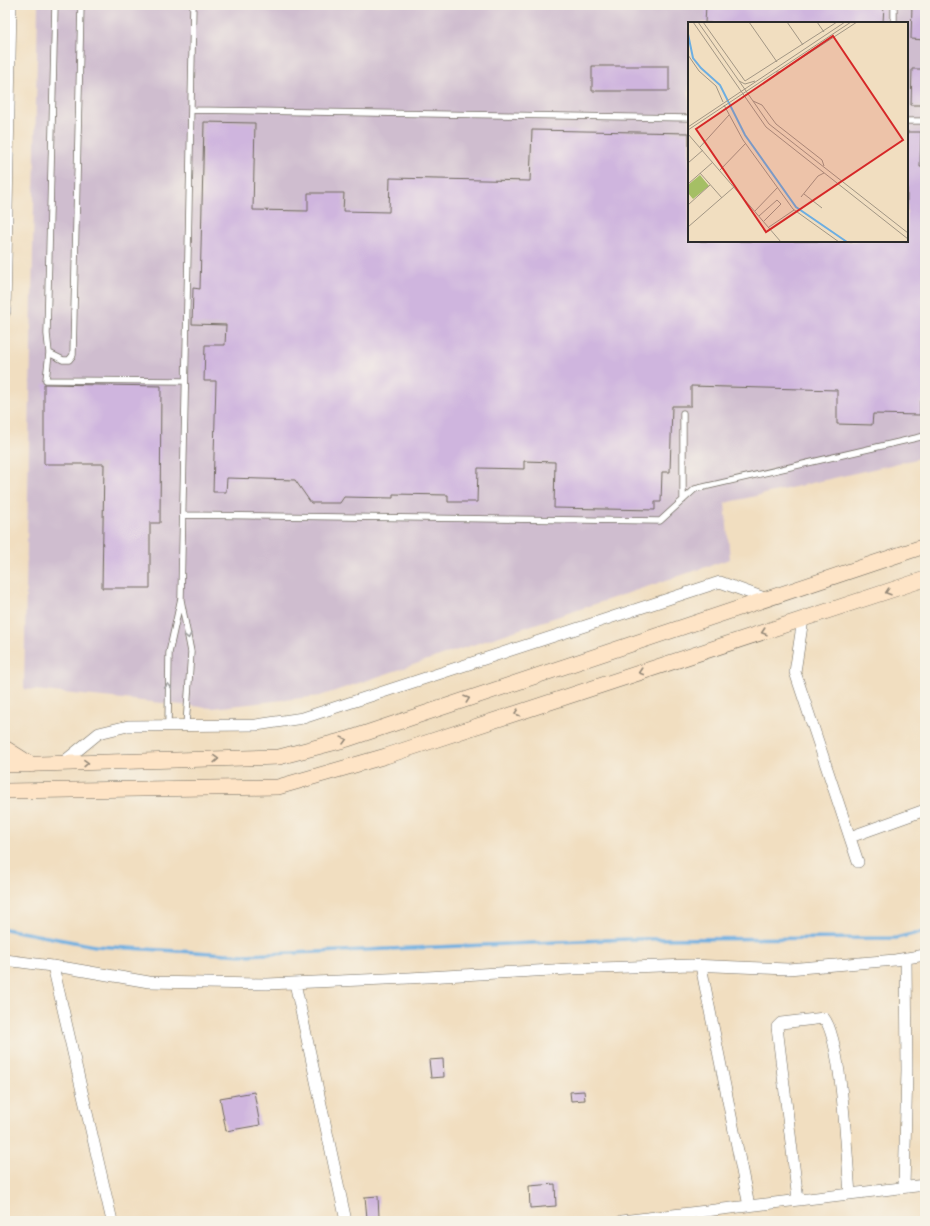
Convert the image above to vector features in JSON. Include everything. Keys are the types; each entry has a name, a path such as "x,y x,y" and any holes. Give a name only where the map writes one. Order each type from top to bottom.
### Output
{"main road":[{"path":"5,765 279,757 348,740 925,546"},
{"path":"5,791 278,787 386,756 925,580"},
{"path":"5,748 32,765"}],"street":[{"path":"5,312 11,5"},
{"path":"61,764 99,733 128,726 256,725 303,718 720,582 767,599"},
{"path":"803,620 795,672 858,862"},
{"path":"850,837 925,810"},
{"path":"5,960 53,966 149,982 295,983 570,968 701,966 788,969 925,955"},
{"path":"904,1187 907,1070 906,958"},
{"path":"53,966 112,1221"},
{"path":"701,966 749,1206"},
{"path":"295,983 346,1221"},
{"path":"798,1200 777,1027 780,1023 816,1018 824,1018 829,1023 838,1061 850,1194"},
{"path":"622,1221 925,1185"}],"lane":[{"path":"55,5 47,334 49,354 46,380 186,380"},
{"path":"49,354 63,360 69,360 73,355 81,5"},
{"path":"186,725 191,652 181,598 193,5"},
{"path":"894,5 894,22"},
{"path":"192,110 688,118"},
{"path":"908,121 925,121"},
{"path":"683,413 683,500"},
{"path":"182,515 660,521 695,489 925,436"},
{"path":"168,725 169,652 181,598"}],"shaded area":[{"path":"38,5 925,5 925,457 725,503 730,559 320,696 212,708 24,689"}],"building":[{"path":"706,5 884,5 883,22 705,22"},
{"path":"912,5 925,5 925,40 911,39"},
{"path":"592,66 669,66 669,91 592,91"},
{"path":"912,69 925,69 925,105 911,105"},
{"path":"204,122 255,123 253,210 308,211 308,193 344,193 343,211 389,212 390,178 530,181 532,130 688,133 688,242 908,242 908,132 921,132 920,167 925,167 925,402 920,402 920,415 873,414 872,425 837,424 837,390 691,386 691,406 672,406 670,472 662,472 661,502 655,502 655,510 554,508 555,462 524,461 524,469 478,468 477,502 448,502 448,495 393,494 393,498 344,497 340,503 311,503 295,480 227,478 226,492 213,492 216,381 204,381 205,345 225,345 226,325 192,324 193,288 200,289"},
{"path":"44,384 161,386 160,523 150,523 150,588 102,588 104,464 44,464"},
{"path":"443,1059 444,1077 431,1078 429,1060"},
{"path":"584,1091 585,1100 571,1101 570,1092"},
{"path":"254,1092 260,1125 226,1131 220,1098"},
{"path":"555,1184 556,1206 530,1208 529,1186"},
{"path":"378,1196 379,1217 367,1218 365,1197"}],"waterway":[{"path":"5,929 95,946 244,955 629,939 896,938 925,931"}]}
